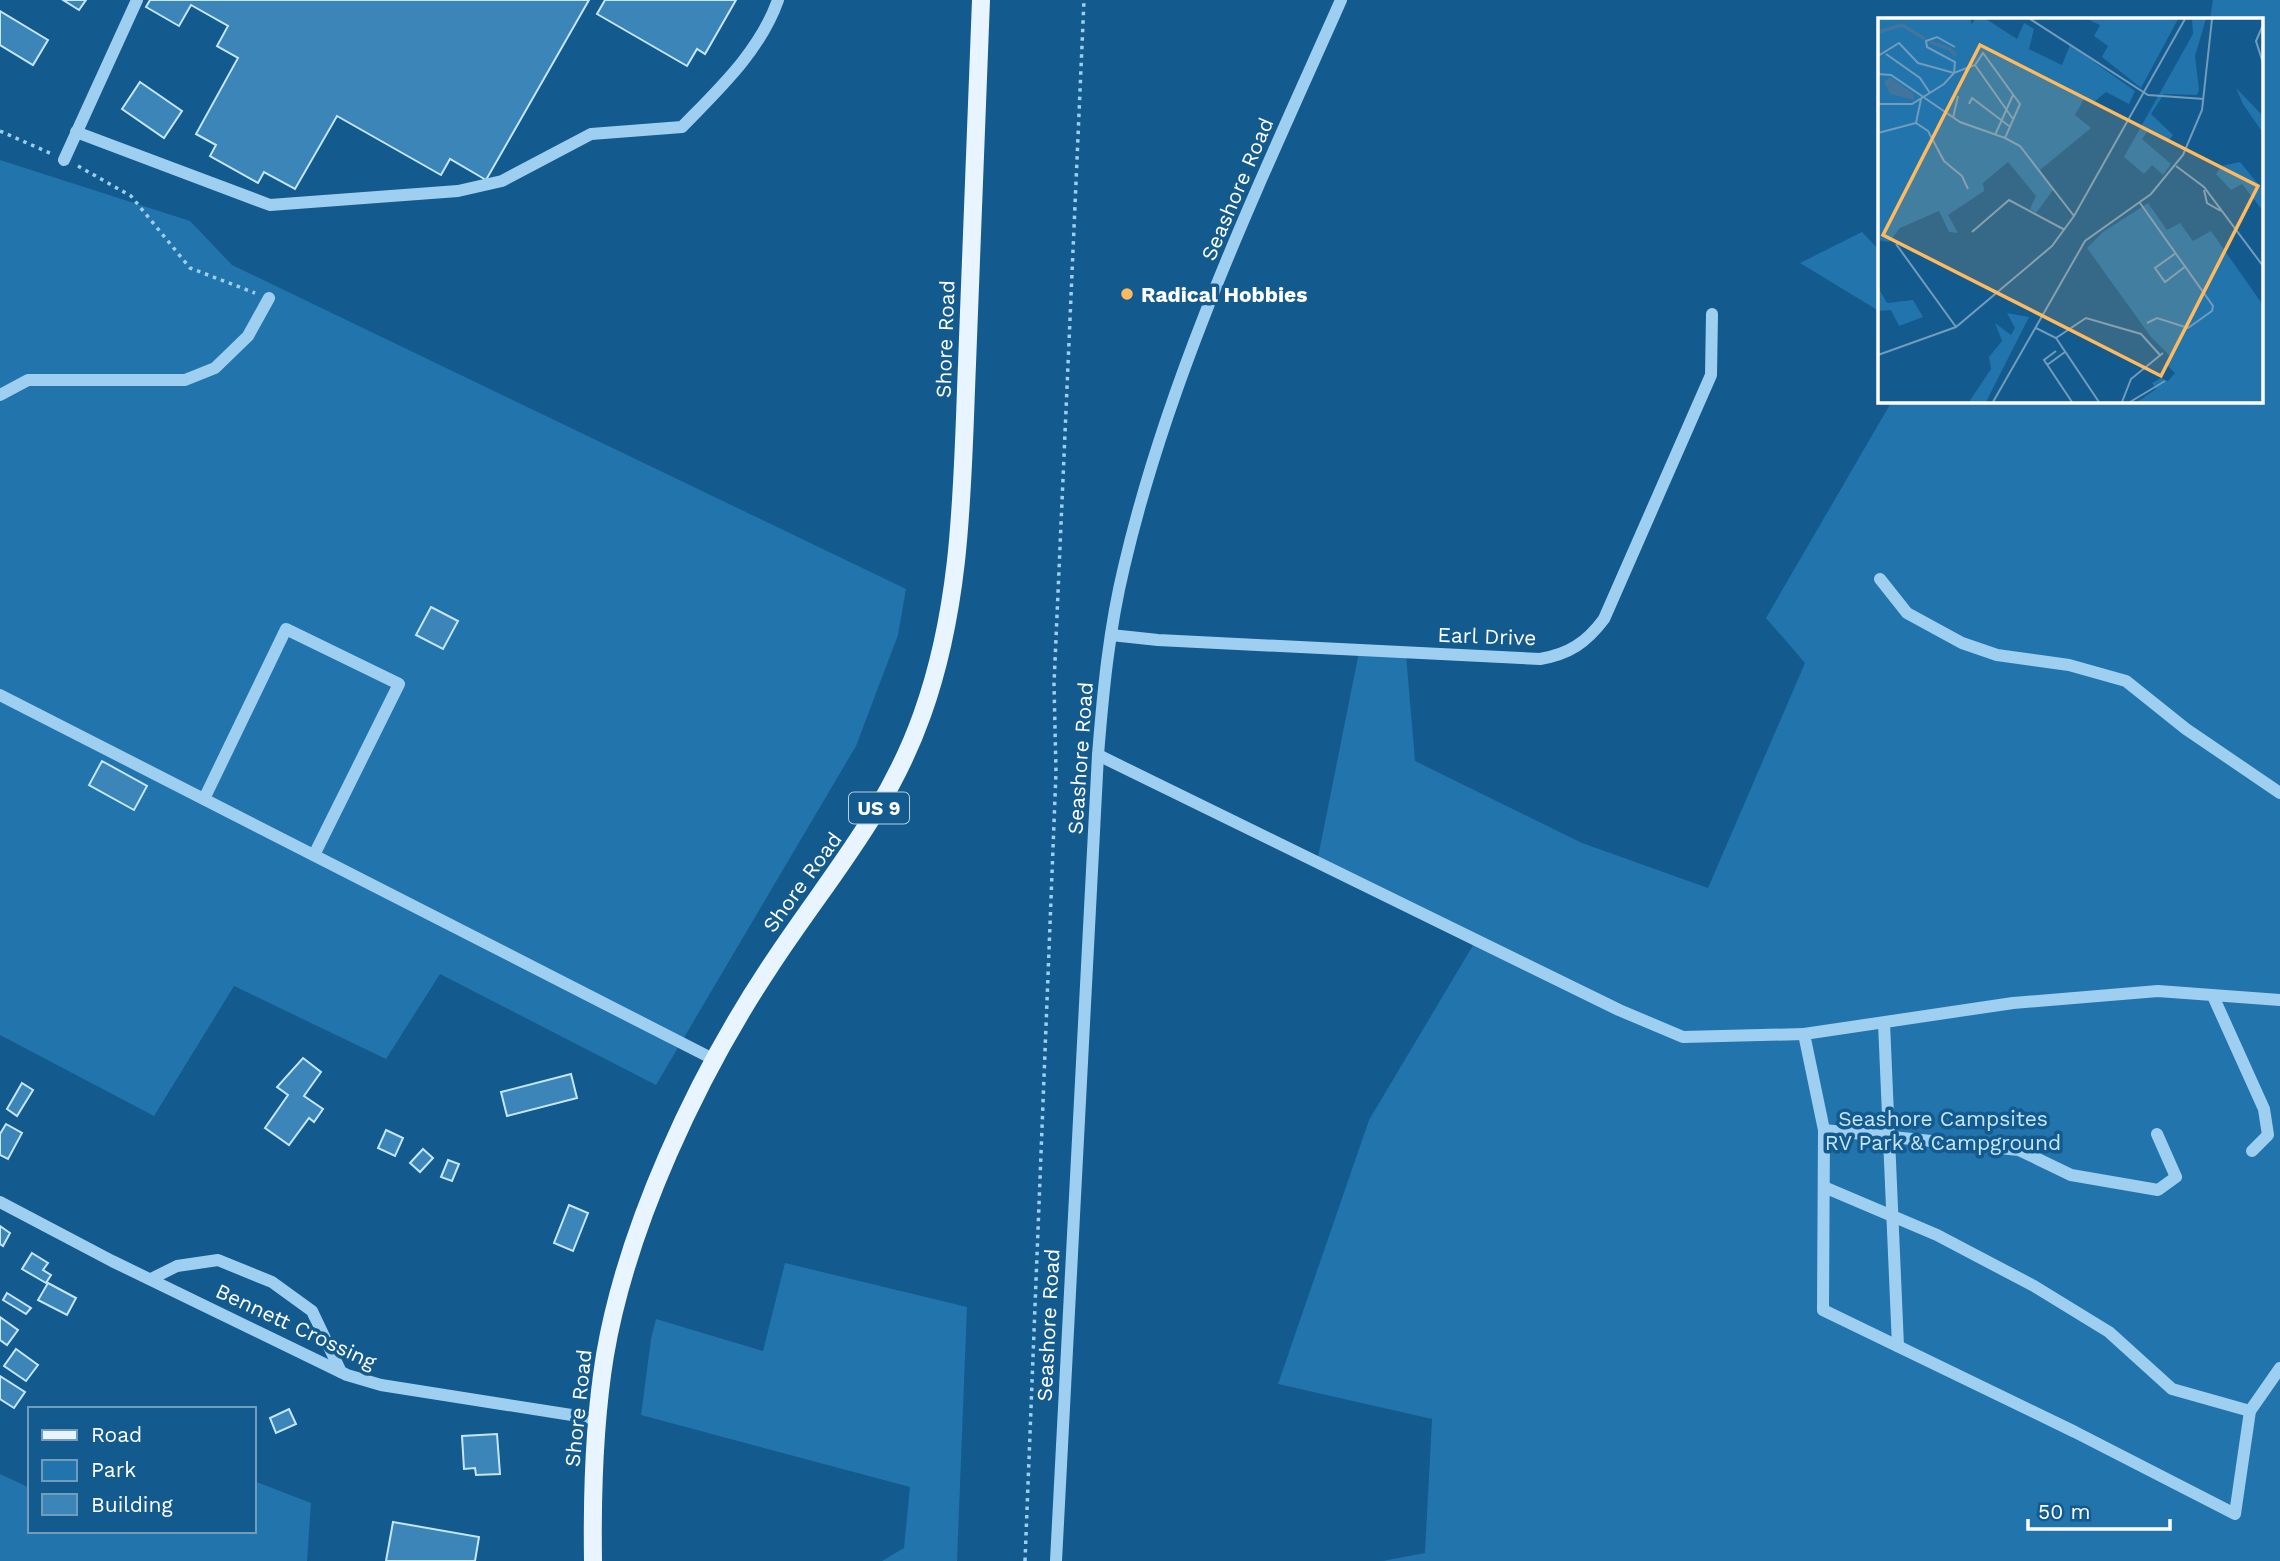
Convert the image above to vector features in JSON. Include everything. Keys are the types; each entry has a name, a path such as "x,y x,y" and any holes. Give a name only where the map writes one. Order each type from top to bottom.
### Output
{"main road":[{"name":"Shore Road","path":"593,1561 597,1419 605,1352 625,1275 668,1156 715,1060 767,970 873,819 900,769 939,663 960,546 981,0"}],"street":[{"path":"64,160 137,0"},
{"path":"76,132 270,205 458,191 502,181 591,134 682,127 735,72 771,19 778,0"},
{"name":"Seashore Road","path":"1056,1561 1098,755 1111,635 1123,569 1163,429 1225,268 1341,0"},
{"path":"0,395 27,380 185,380 215,369 248,336 269,298"},
{"name":"Earl Drive","path":"1111,635 1158,640 1540,659 1559,656 1577,647 1604,619 1711,375 1713,314"},
{"path":"1881,579 1907,613 1962,643 1997,655 2069,665 2126,681 2186,730 2280,793"},
{"path":"204,799 286,629 399,684 314,855"},
{"path":"0,695 715,1060"},
{"path":"1098,755 1619,1010 1683,1037 1804,1034 2012,1003 2158,991 2280,1000"},
{"path":"2213,996 2264,1109 2267,1135 2252,1151"},
{"path":"1884,1023 1891,1137 1890,1215 1898,1346"},
{"path":"1804,1034 1824,1130 1823,1310 2063,1426 2235,1514 2250,1411 2280,1368"},
{"path":"1824,1130 2019,1150 2071,1175 2158,1190 2176,1177 2157,1134"},
{"path":"1824,1187 1937,1235 2034,1286 2098,1325 2172,1389 2250,1411"},
{"name":"Bennett Crossing","path":"0,1202 341,1372 381,1385 597,1419"},
{"path":"151,1279 177,1266 218,1260 272,1282 312,1311 341,1372"}],"path":[{"path":"1025,1561 1056,772 1054,684 1084,0"},
{"path":"0,131 101,177 131,196 190,268 269,298"}],"green space":[{"name":"Seashore Campsites RV Park & Campground","path":"2213,0 2280,0 2280,1561 1383,1561 1425,1553 1432,1419 1278,1384 1369,1120 1475,942 1316,867 1359,652 1406,655 1415,761 1582,843 1708,888 1805,663 1766,618 1891,402 2262,402 2262,18 2210,18"},
{"path":"0,160 190,221 232,265 906,589 898,635 856,746 656,1085 440,974 386,1059 234,986 154,1116 0,1035"},
{"path":"1862,232 1878,249 1878,310 1800,263"},
{"path":"785,1263 967,1307 957,1561 882,1561 904,1548 910,1487 641,1415 656,1319 763,1351"},
{"path":"0,1474 28,1487 28,1533 256,1533 256,1482 311,1503 307,1561 0,1561"}],"building":[{"path":"63,0 86,0 79,10"},
{"path":"150,0 589,0 486,180 450,159 441,175 337,116 295,189 264,172 258,183 210,156 216,145 196,134 238,58 217,46 228,26 191,5 179,26 146,7"},
{"path":"605,0 736,0 705,54 697,49 687,66 597,14"},
{"path":"0,11 48,40 33,65 0,45"},
{"path":"140,82 182,111 164,138 122,109"},
{"path":"431,607 458,621 443,649 416,635"},
{"path":"102,761 147,786 134,810 89,785"},
{"path":"303,1058 321,1072 304,1096 323,1109 314,1122 309,1118 289,1145 265,1128 288,1095 277,1087"},
{"path":"571,1074 577,1098 507,1116 501,1092"},
{"path":"22,1083 33,1090 17,1116 7,1109"},
{"path":"6,1124 22,1133 8,1159 0,1155 0,1134"},
{"path":"386,1130 403,1138 395,1156 378,1148"},
{"path":"423,1149 433,1158 420,1172 410,1163"},
{"path":"448,1160 459,1164 452,1181 441,1177"},
{"path":"569,1205 588,1213 573,1251 554,1243"},
{"path":"0,1226 10,1233 3,1246 0,1244"},
{"path":"32,1253 48,1263 43,1270 51,1275 46,1283 22,1269"},
{"path":"48,1283 76,1298 67,1315 38,1300"},
{"path":"7,1293 31,1308 26,1314 3,1300"},
{"path":"0,1317 18,1330 7,1345 0,1340"},
{"path":"16,1349 38,1365 26,1381 4,1366"},
{"path":"0,1376 25,1392 14,1408 0,1399"},
{"path":"289,1409 296,1424 276,1433 270,1418"},
{"path":"497,1434 500,1474 476,1475 475,1468 464,1469 462,1436"},
{"path":"393,1522 479,1537 475,1561 386,1561"}],"place":[{"name":"Radical Hobbies","path":"1127,294"}]}
